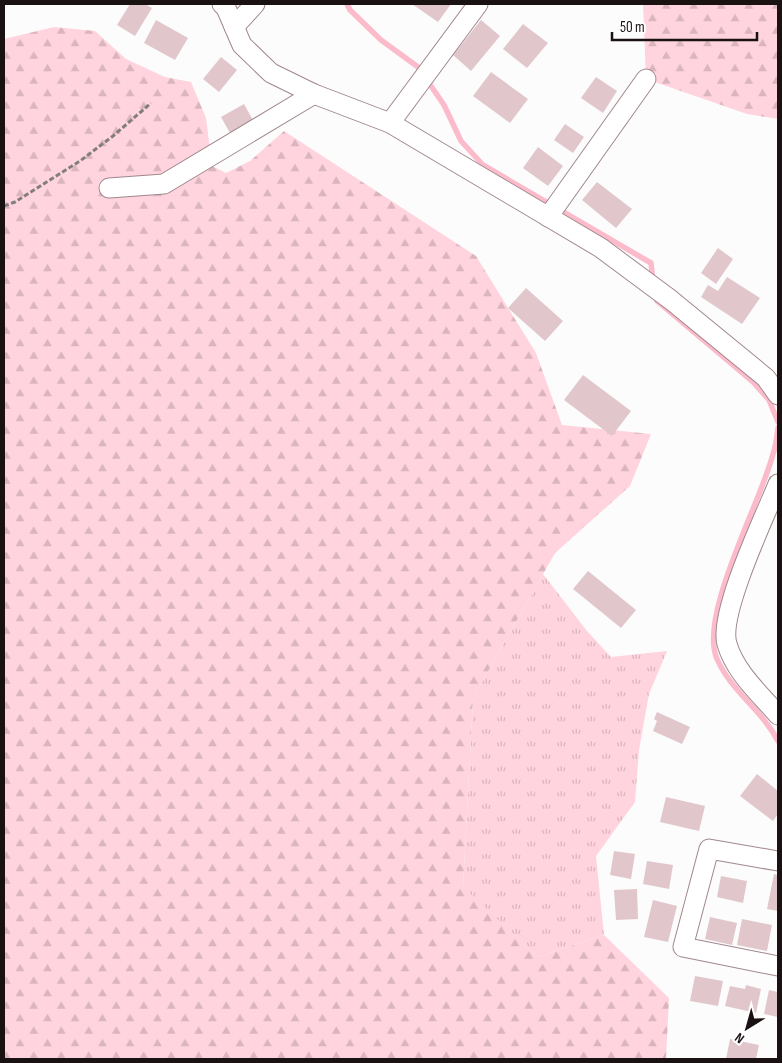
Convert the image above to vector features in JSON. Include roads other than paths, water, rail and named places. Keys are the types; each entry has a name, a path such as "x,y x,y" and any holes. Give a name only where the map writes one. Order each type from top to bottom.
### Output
{"street":[{"path":"222,4 226,8 242,46 271,73 314,94 390,123 601,248 671,300 766,378 778,395"},
{"path":"234,27 255,4"},
{"path":"390,123 478,4"},
{"path":"548,217 646,79"},
{"path":"108,188 164,184 314,94"},
{"path":"778,484 737,583 726,626 726,643 738,668 778,715"},
{"path":"778,861 709,849 684,947 778,966"}],"waterway":[{"path":"347,4 350,10 381,40 418,67 444,105 461,141 483,165 651,263 653,281"},
{"path":"657,301 753,382 769,400 778,422"},
{"path":"778,428 775,448 766,475 723,588 716,616 713,640 717,659 730,681 764,720 778,741"}]}
